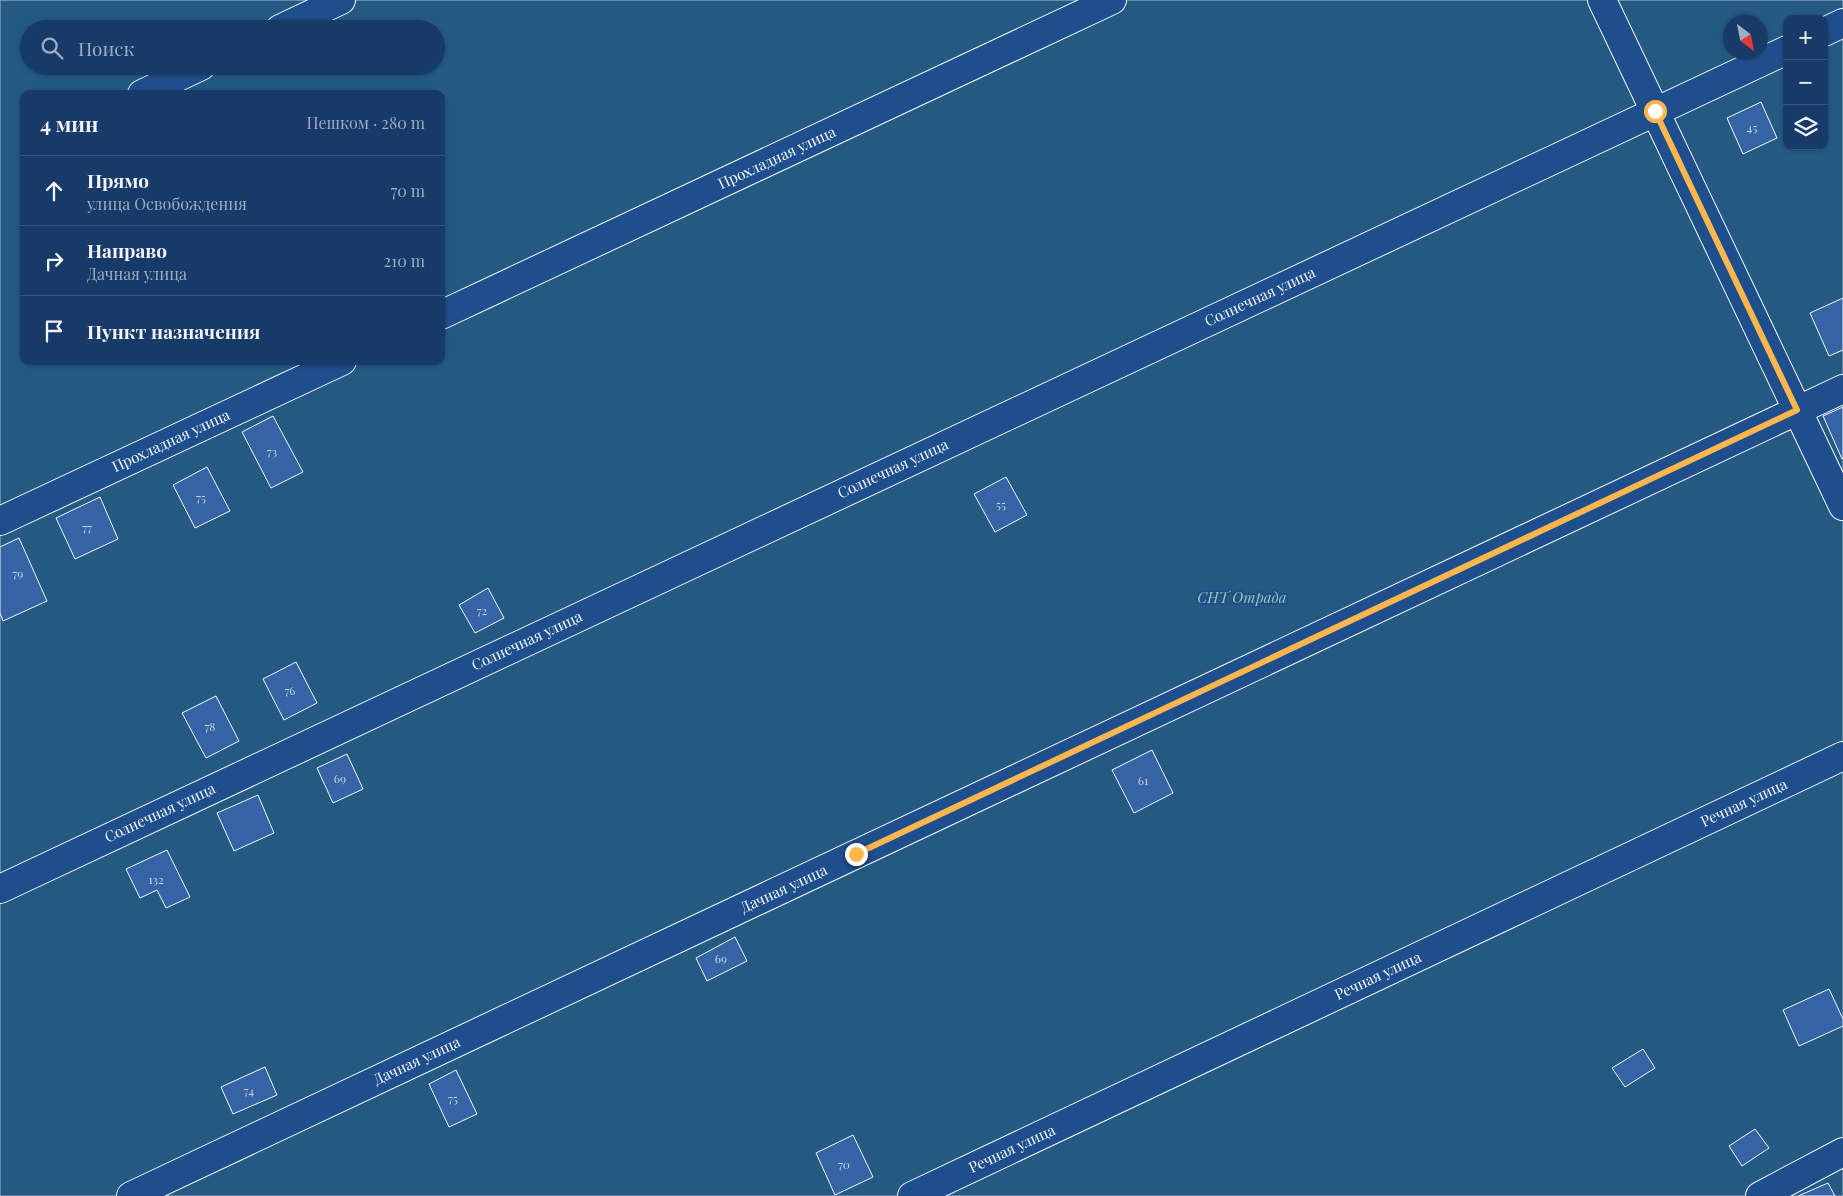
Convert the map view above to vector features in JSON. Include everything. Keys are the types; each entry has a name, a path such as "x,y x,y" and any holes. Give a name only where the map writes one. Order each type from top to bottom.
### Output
{"street":[{"path":"299,20 341,0"},
{"name":"Прохладная улица","path":"445,313 1112,0"},
{"path":"1602,0 1843,506"},
{"path":"1828,30 1843,23"},
{"name":"Солнечная улица","path":"0,889 1783,52"},
{"path":"150,90 182,75"},
{"name":"Прохладная улица","path":"0,521 333,365"},
{"name":"Дачная улица","path":"131,1196 1843,389"},
{"name":"Речная улица","path":"912,1196 1843,756"},
{"path":"1760,1196 1843,1152"}],"green space":[{"name":"СНТ Отрада","path":"0,0 1843,0 1843,1196 0,1196"}],"building":[{"path":"1761,102 1777,138 1743,154 1727,118"},
{"path":"1843,298 1843,350 1829,356 1810,313"},
{"path":"1843,407 1843,459 1842,459 1823,416"},
{"path":"273,416 303,472 271,488 242,432"},
{"path":"207,467 230,511 195,528 173,485"},
{"path":"1006,477 1027,515 995,532 974,494"},
{"path":"100,497 118,539 75,559 56,518"},
{"path":"19,538 47,601 3,621 0,613 0,547"},
{"path":"488,588 504,618 475,633 459,605"},
{"path":"296,662 317,703 284,720 263,679"},
{"path":"216,696 239,741 206,758 182,713"},
{"path":"1152,750 1173,793 1134,813 1112,770"},
{"path":"347,754 363,789 333,803 317,768"},
{"path":"258,795 274,833 234,851 217,813"},
{"path":"167,850 190,897 166,908 157,890 140,898 126,869"},
{"path":"735,937 747,961 707,981 696,958"},
{"path":"1829,989 1843,1019 1843,1026 1799,1046 1783,1010"},
{"path":"1643,1049 1655,1068 1625,1087 1612,1068"},
{"path":"265,1067 277,1095 233,1114 221,1087"},
{"path":"456,1070 477,1114 449,1127 429,1084"},
{"path":"1755,1129 1769,1148 1742,1166 1729,1146"},
{"path":"853,1135 873,1177 835,1195 816,1153"},
{"path":"1828,1183 1835,1196 1798,1196"}],"route":[{"path":"856,854 1797,410 1655,111"}]}
